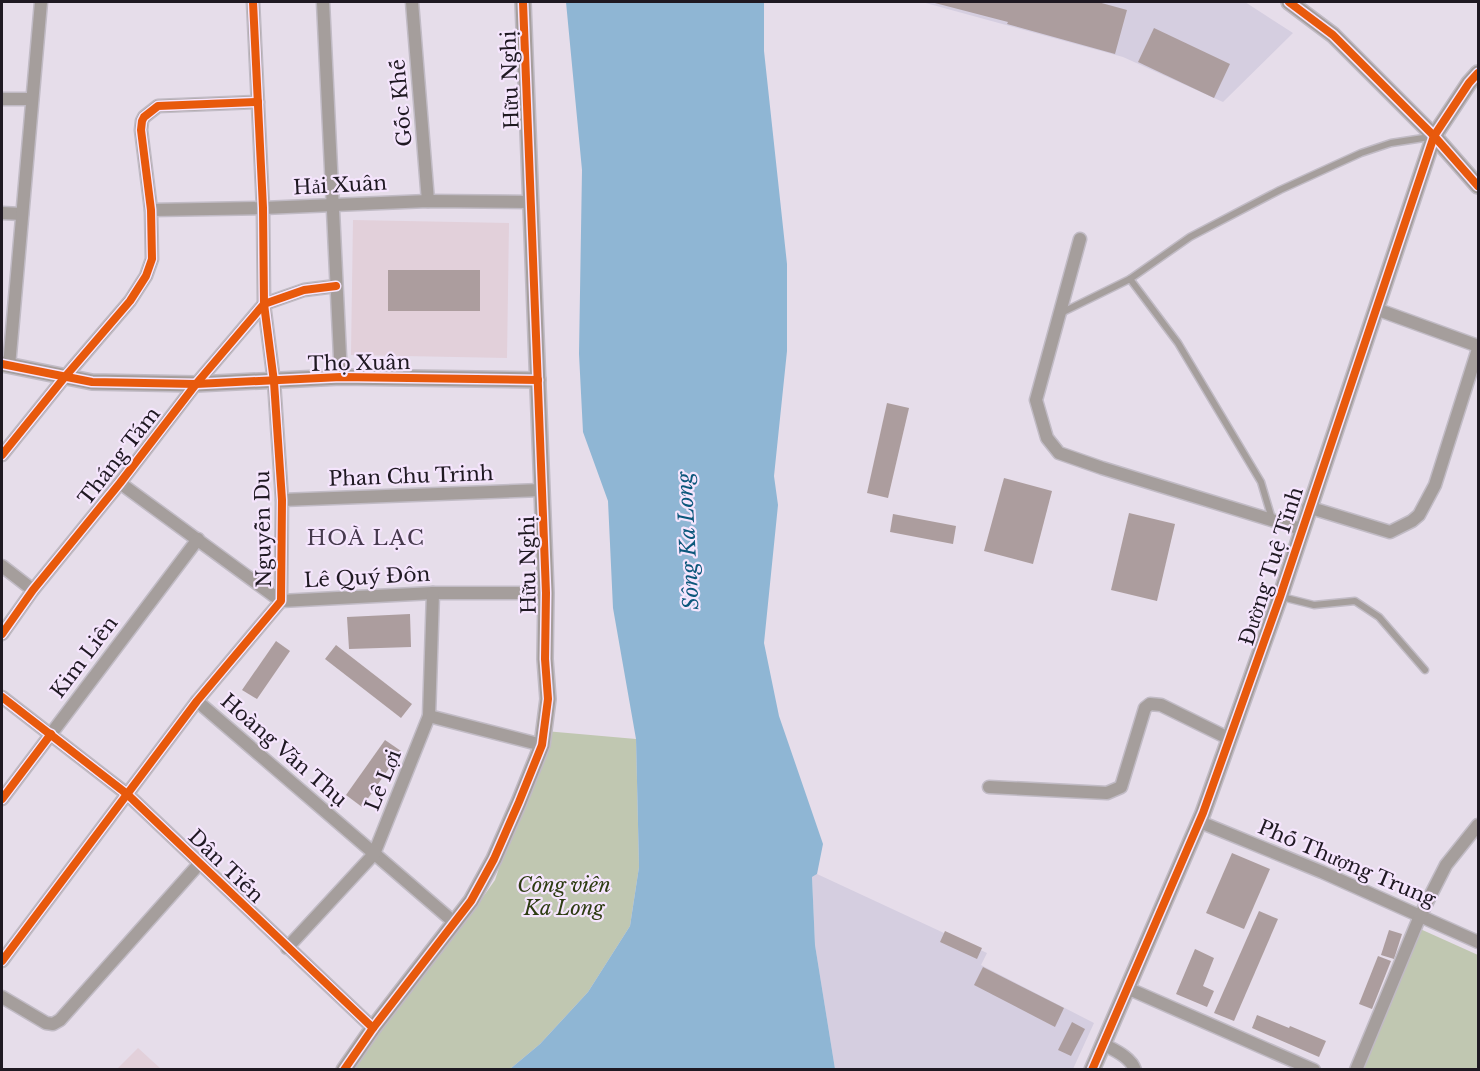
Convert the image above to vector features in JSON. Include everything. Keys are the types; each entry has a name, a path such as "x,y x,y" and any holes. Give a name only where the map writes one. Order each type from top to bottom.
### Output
{"street":[{"path":"5,365 22,214 41,2"},
{"name":"Nguyễn Du","path":"2,961 197,701 281,601 282,500 274,382 264,304 263,208 253,2"},
{"path":"323,2 341,377"},
{"name":"Gốc Khế","path":"412,2 428,201"},
{"name":"Hữu Nghị","path":"344,1070 373,1028 471,901 494,859 542,745 548,699 544,659 546,593 524,2"},
{"path":"1289,2 1333,35 1434,136 1479,186"},
{"name":"Đường Tuệ Tĩnh","path":"1092,1070 1200,822 1280,597 1308,507 1434,136 1469,83 1479,73"},
{"path":"2,99 32,99"},
{"path":"2,455 64,378 130,302 146,276 152,259 151,210 141,130 142,122 148,113 158,106 258,102"},
{"name":"Hải Xuân","path":"151,210 332,206 428,201 531,201"},
{"path":"2,213 22,214"},
{"path":"1080,238 1036,400 1047,438 1059,453 1301,529"},
{"path":"264,304 304,290 336,286"},
{"name":"Tháng Tám","path":"2,634 33,590 120,483 196,384 264,304"},
{"path":"1308,507 1390,532 1419,515 1435,485 1479,348 1376,309"},
{"name":"Thọ Xuân","path":"5,365 92,382 196,384 341,377 538,380"},
{"name":"Lê Quý Đôn","path":"120,483 281,601 433,593 546,593"},
{"name":"Phan Chu Trinh","path":"282,500 542,490"},
{"name":"Kim Liên","path":"2,799 198,539"},
{"path":"2,566 33,590"},
{"name":"Lê Lợi","path":"287,948 374,854 429,716 433,593"},
{"path":"2,697 51,734"},
{"name":"Hoàng Văn Thụ","path":"197,701 456,922"},
{"path":"989,787 1107,793 1121,787 1145,708 1150,704 1161,705 1230,738"},
{"path":"429,716 542,745"},
{"name":"Dân Tiến","path":"51,734 126,794 373,1028"},
{"name":"Phố Thượng Trung","path":"1200,822 1322,872 1479,942"},
{"path":"1356,1070 1420,916 1446,865 1479,825"},
{"path":"2,997 46,1023 53,1024 60,1020 199,864"},
{"path":"1127,988 1314,1070"},
{"path":"1103,1044 1134,1064 1135,1070"}],"lane":[{"path":"1059,314 1130,279 1190,237 1280,190 1361,153 1391,143 1434,136"},
{"path":"1130,279 1178,343 1261,482 1272,520"},
{"path":"1280,597 1314,604 1355,601 1379,617 1425,670"}],"shaded area":[{"path":"922,2 1245,2 1293,33 1223,102 1123,57"},
{"path":"353,220 509,223 507,358 351,355"},
{"path":"817,874 987,953 981,965 1094,1023 1073,1069 835,1069 815,945 812,877"},
{"path":"138,1048 161,1069 117,1069"}],"green space":[{"name":"Công viên Ka Long","path":"545,731 636,739 639,867 630,926 588,992 540,1044 510,1069 339,1070 471,914 495,880"},
{"path":"1418,928 1478,955 1478,1069 1357,1070"}],"water":[{"name":"Sông Ka Long","path":"566,2 764,2 764,51 787,264 787,351 774,476 778,505 764,643 779,716 823,844 817,874 812,877 815,945 835,1069 510,1069 540,1044 588,992 630,926 639,867 636,739 613,608 608,501 583,432 579,354 582,170"}],"building":[{"path":"931,2 1098,2 1127,10 1115,54"},
{"path":"1154,28 1230,64 1214,98 1138,62"},
{"path":"388,270 480,270 480,311 388,311"},
{"path":"887,403 909,408 888,498 867,493"},
{"path":"1004,478 1052,491 1033,564 984,551"},
{"path":"1129,513 1175,524 1157,601 1111,590"},
{"path":"893,514 956,526 953,544 890,532"},
{"path":"410,614 411,647 349,649 347,617"},
{"path":"276,641 290,651 257,699 242,690"},
{"path":"336,645 412,704 401,718 325,659"},
{"path":"385,740 401,751 362,807 346,795"},
{"path":"1232,853 1270,869 1244,929 1206,913"},
{"path":"1259,911 1278,919 1234,1021 1214,1013"},
{"path":"1389,930 1402,934 1394,959 1381,955"},
{"path":"945,931 982,948 977,959 940,942"},
{"path":"1195,949 1214,958 1203,986 1214,991 1207,1007 1176,994"},
{"path":"1378,956 1391,961 1372,1009 1359,1004"},
{"path":"983,967 1064,1008 1055,1027 974,985"},
{"path":"1257,1015 1326,1041 1319,1057 1252,1028"},
{"path":"1072,1022 1085,1029 1071,1056 1058,1050"}],"cycle path":[{"path":"2,961 197,701 281,601 282,500 274,382 264,304 263,208 253,2"},
{"path":"344,1070 373,1028 471,901 494,859 542,745 548,699 545,659 546,593 523,2"},
{"path":"1289,2 1333,35 1434,136 1478,186"},
{"path":"1092,1070 1203,813 1280,597 1434,136 1478,73"},
{"path":"2,455 130,301 146,276 152,259 151,210 141,130 144,117 158,106 258,102"},
{"path":"2,634 33,590 120,483 196,384 264,304 304,290 336,286"},
{"path":"2,364 92,382 196,384 341,377 538,380"},
{"path":"2,697 127,794 373,1028"},
{"path":"2,799 51,734"}],"district":[{"name":"HOÀ LẠC","path":"366,538"}]}
